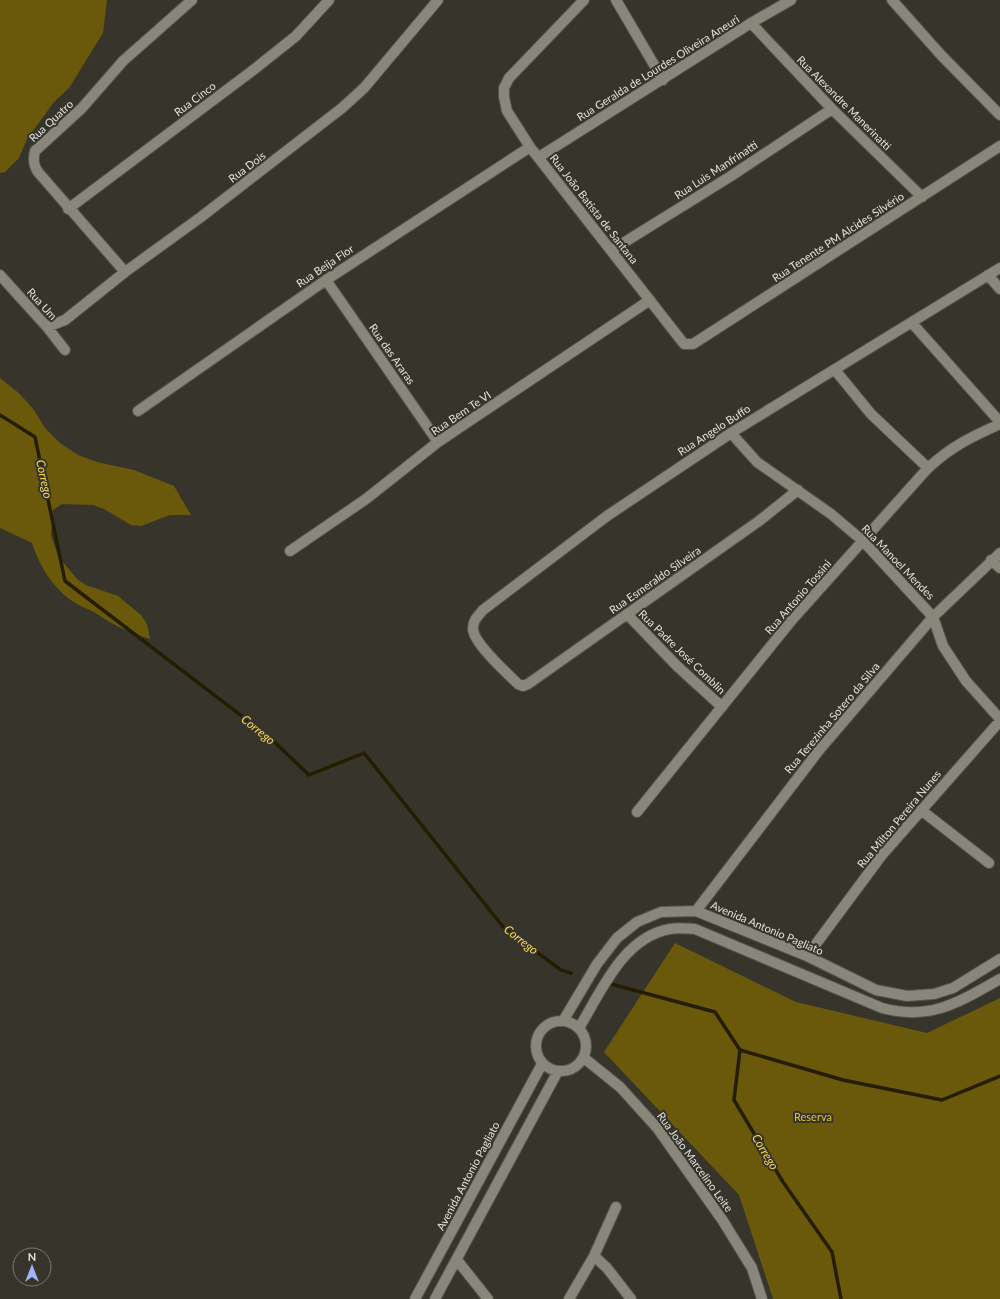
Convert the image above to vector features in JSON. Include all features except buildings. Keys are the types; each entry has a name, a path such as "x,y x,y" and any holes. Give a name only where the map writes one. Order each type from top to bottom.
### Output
{"street":[{"name":"Rua Quatro","path":"125,272 68,209 38,172 34,162 35,151 82,108 123,61 192,0"},
{"name":"Rua Cinco","path":"68,209 296,36 329,0"},
{"name":"Rua Dois","path":"47,327 65,320 125,272 207,213 342,108 364,88 438,0"},
{"name":"Rua João Batista de Santana","path":"584,0 509,78 504,88 507,111 530,147 684,344 687,345"},
{"path":"616,0 663,80"},
{"name":"Rua Geralda de Lourdes Oliveira Aneuri","path":"538,157 663,80 751,23 791,0"},
{"path":"892,0 941,56 1000,115"},
{"name":"Rua Alexandre Manerinatti","path":"751,23 832,109 922,198"},
{"name":"Rua Luis Manfrinatti","path":"612,250 731,176 832,109"},
{"name":"Rua Tenente PM Alcides Silvério","path":"687,345 699,340 922,198 1000,146"},
{"name":"Rua Beija Flor","path":"138,411 326,280 530,147"},
{"name":"Rua Angelo Buffo","path":"523,686 518,684 478,642 473,630 474,620 483,610 607,516 730,433 1000,268"},
{"name":"Rua Um","path":"0,275 47,327 65,350"},
{"path":"988,275 1000,289"},
{"name":"Rua das Araras","path":"326,280 438,442"},
{"name":"Rua Bem Te VI","path":"290,550 366,499 438,442 650,300"},
{"path":"912,323 1000,423"},
{"path":"835,370 871,414 928,468"},
{"name":"Rua Antonio Tossini","path":"638,812 791,621 928,468 942,455 961,442 1000,423"},
{"name":"Rua Manoel Mendes","path":"730,433 757,462 798,490 863,541 933,617 943,646 966,681 1000,720"},
{"name":"Rua Esmeraldo Silveira","path":"523,686 759,521 798,490"},
{"name":"Rua Terezinha Sotero da Silva","path":"696,911 820,749 933,617 1000,553"},
{"path":"991,560 1000,568"},
{"name":"Rua Padre José Comblin","path":"627,614 677,666 722,707"},
{"name":"Rua Milton Pereira Nunes","path":"807,956 882,855 1000,720"},
{"path":"921,810 989,863"},
{"name":"Avenida Antonio Pagliato","path":"563,1021 597,964 622,934 637,922 661,912 696,911 807,956 876,990 907,996 934,994 953,988 1000,959"},
{"path":"578,1028 614,971 631,949 650,935 670,929 694,929 882,1008 901,1012 930,1011 958,1002 1000,978"},
{"path":"563,1021 572,1023 578,1028 586,1042 584,1058 573,1069 558,1071 549,1069 542,1064 536,1052 536,1039 540,1031 546,1025 563,1021"},
{"name":"Rua João Marcelino Leite","path":"584,1058 620,1086 658,1129 723,1221 752,1268 762,1299"},
{"name":"Avenida Antonio Pagliato","path":"414,1299 542,1064"},
{"path":"435,1299 558,1071"},
{"path":"569,1299 594,1256 616,1208"},
{"path":"594,1256 607,1268 631,1299"},
{"path":"457,1260 488,1299"}],"green space":[{"path":"0,0 107,0 103,33 69,88 54,102 27,139 19,158 5,172 0,173"},
{"path":"0,378 20,394 34,410 45,428 60,443 78,455 97,462 134,470 174,486 191,515 170,515 141,526 131,525 104,509 93,505 62,504 53,510 51,535 58,556 77,579 86,585 118,596 141,615 147,624 150,639 116,625 69,599 49,578 39,561 32,543 0,528"},
{"name":"Reserva","path":"675,943 796,1002 927,1033 1000,998 1000,1299 773,1299 739,1195 604,1052"}],"waterway":[{"name":"Corrego","path":"0,415 35,437 65,581 268,736 309,775 364,753 504,928 561,970 571,973"},
{"name":"Corrego","path":"611,984 715,1012 740,1050 734,1100 783,1182 832,1252 841,1299"},
{"path":"740,1050 843,1080 942,1100 1000,1076"}]}
